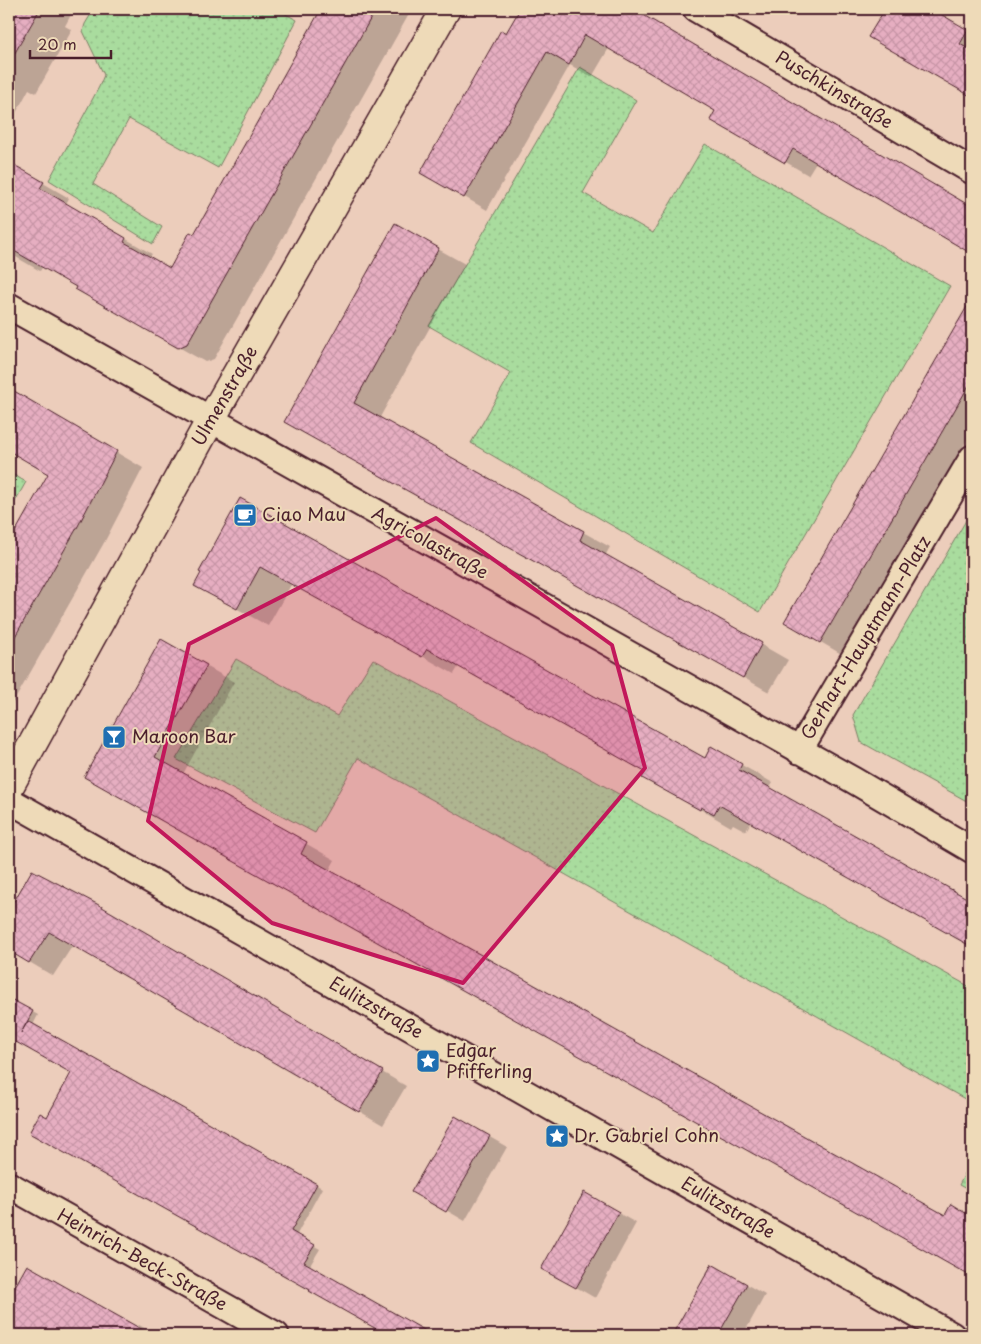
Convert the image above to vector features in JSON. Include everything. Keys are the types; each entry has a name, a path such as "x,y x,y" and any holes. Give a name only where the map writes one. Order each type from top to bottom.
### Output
{"street":[{"name":"Ulmenstraße","path":"9,787 212,418 446,9"},
{"name":"Puschkinstraße","path":"696,9 972,171"},
{"name":"Agricolastraße","path":"9,306 212,418 800,751"},
{"name":"Gerhart-Hauptmann-Platz","path":"972,458 800,751 972,850"},
{"name":"Eulitzstraße","path":"9,800 952,1335"},
{"name":"Heinrich-Beck-Straße","path":"9,1185 276,1335"}],"highlighted area":[{"path":"436,518 612,645 645,768 463,983 272,923 148,821 189,644"}],"green space":[{"path":"94,9 276,9 297,20 218,168 129,119 93,184 162,227 153,244 49,180 104,75 83,31"},
{"path":"580,67 636,100 583,193 653,233 705,144 950,286 760,612 471,443 511,373 429,326"},
{"path":"9,472 26,482 9,512"},
{"path":"972,510 972,804 861,742 853,715"},
{"path":"236,659 337,716 373,659 972,988 972,1103 358,758 315,833 176,759"},
{"path":"972,1160 972,1192 959,1185"}],"building":[{"path":"9,9 40,9 9,63"},
{"path":"321,9 376,9 187,344 178,348 75,289 76,287 9,248 9,162 44,182 40,188 126,238 124,242 170,268 190,232 194,234"},
{"path":"520,9 633,9 972,207 972,254 793,149 785,163 710,120 715,111 585,35 569,65 547,52 464,198 420,173 501,30 506,33"},
{"path":"885,9 932,9 968,30 960,44 972,51 972,97 868,37"},
{"path":"395,223 439,248 354,403 584,531 580,540 762,643 743,678 284,422"},
{"path":"972,298 972,380 820,643 784,622"},
{"path":"9,388 117,451 78,526 9,647 9,543 48,474 9,451"},
{"path":"240,498 705,758 711,746 742,764 739,770 972,901 972,947 719,805 714,814 701,807 700,810 642,778 645,772 427,649 422,657 260,567 237,609 194,586 201,573 199,572"},
{"path":"161,639 207,665 155,757 307,842 301,854 945,1215 951,1204 972,1217 972,1277 84,777"},
{"path":"32,870 97,904 383,1071 359,1112 49,932 29,963 9,951 9,910"},
{"path":"9,998 33,1011 21,1033 28,1021 317,1184 291,1231 315,1245 304,1262 433,1335 387,1335 29,1133 40,1113 47,1117 71,1073 16,1042 9,1055"},
{"path":"455,1116 490,1136 446,1212 411,1192"},
{"path":"584,1192 619,1212 576,1288 541,1269"},
{"path":"712,1264 747,1284 718,1335 672,1335"},
{"path":"27,1265 152,1335 9,1335 9,1297"}],"place":[{"name":"Ciao Mau","path":"245,515"},
{"name":"Maroon Bar","path":"114,737"},
{"name":"Edgar Pfifferling","path":"428,1061"},
{"name":"Dr. Gabriel Cohn","path":"557,1136"}]}
